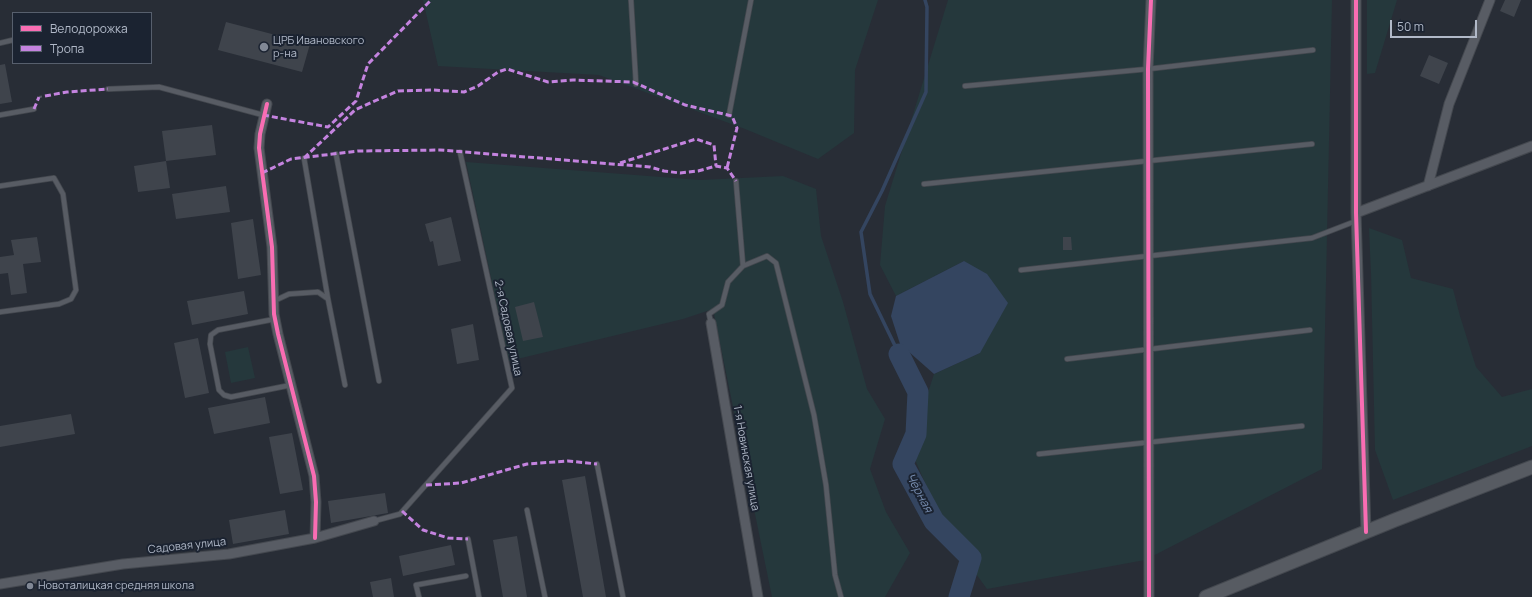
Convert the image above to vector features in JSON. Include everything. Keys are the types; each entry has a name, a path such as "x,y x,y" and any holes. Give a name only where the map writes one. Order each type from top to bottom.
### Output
{"main road":[{"path":"1206,597 1395,520 1532,467"}],"street":[{"path":"1149,597 1148,69 1151,0"},
{"path":"1356,0 1356,217 1366,532"},
{"path":"1428,186 1449,104 1490,0"},
{"path":"267,104 263,115 259,148 272,247 275,319 314,476 316,502 315,538"},
{"path":"1356,217 1428,186 1532,146"},
{"name":"1-я Новинская улица","path":"710,323 758,597"},
{"name":"Садовая улица","path":"0,584 123,564 229,554 315,538 374,521"}],"lane":[{"path":"631,0 636,84"},
{"path":"729,115 751,0"},
{"path":"0,43 12,40"},
{"path":"965,86 1148,69 1313,50"},
{"path":"108,89 159,87 263,115"},
{"path":"0,116 34,109"},
{"path":"924,184 1312,144"},
{"name":"2-я Садовая улица","path":"374,521 400,514 512,388 460,152"},
{"path":"336,154 380,381"},
{"path":"304,158 328,299 345,384"},
{"path":"0,186 54,178 63,194 76,290 71,299 60,304 0,312"},
{"path":"736,181 743,266"},
{"path":"1021,270 1312,238 1356,217"},
{"path":"710,323 709,314 722,305 728,282 743,266 767,256 776,263 814,415 826,485 835,575 841,597"},
{"path":"274,301 289,294 318,292 328,299"},
{"path":"275,319 218,330 211,335 210,344 219,390 224,395 231,397 291,385"},
{"path":"1067,359 1310,330"},
{"path":"1039,454 1302,426"},
{"path":"597,464 623,597"},
{"path":"527,510 545,597"},
{"path":"468,540 479,597"},
{"path":"419,597 416,585 466,576"}],"path":[{"path":"39,97 44,96"}],"green space":[{"path":"423,0 878,0 855,70 854,133 818,159 745,129 599,75 438,66"},
{"path":"948,0 1332,0 1322,469 1145,560 987,589 947,534 910,448 934,374 980,353 964,261 896,296 880,265 885,206"},
{"path":"1367,0 1397,0 1375,73 1367,74"},
{"path":"466,162 700,180 783,176 816,189 821,236 843,302 867,389 885,419 870,469 886,512 910,553 885,597 772,597 713,309 683,319 509,361"},
{"path":"1369,228 1402,240 1411,278 1453,289 1476,367 1502,397 1532,389 1532,446 1393,500 1375,450"},
{"path":"248,347 255,378 231,383 225,352"}],"water":[{"path":"964,261 987,274 1008,303 980,353 934,374 900,344 891,316 896,296"}],"building":[{"path":"1505,0 1521,0 1514,17 1500,11"},
{"name":"ЦРБ Ивановского р-на","path":"226,22 310,44 302,72 218,50"},
{"path":"1429,55 1448,63 1439,84 1420,76"},
{"path":"5,64 12,102 0,104 0,65"},
{"path":"212,125 216,155 166,161 162,131"},
{"path":"166,161 170,188 138,192 134,166"},
{"path":"226,186 230,212 176,219 172,194"},
{"path":"451,217 461,261 438,266 433,241 430,242 425,224"},
{"path":"253,219 261,275 238,279 231,223"},
{"path":"37,237 41,262 23,264 27,293 11,295 8,273 0,274 0,257 14,255 11,240"},
{"path":"1063,237 1071,237 1072,250 1063,250"},
{"path":"244,291 248,314 192,325 187,301"},
{"path":"534,302 543,337 523,341 515,307"},
{"path":"473,324 479,360 457,364 451,329"},
{"path":"198,338 209,393 185,398 174,343"},
{"path":"265,397 270,423 214,434 208,408"},
{"path":"71,414 75,434 0,447 0,426"},
{"path":"292,433 303,490 280,494 269,437"},
{"path":"585,476 606,597 583,597 562,480"},
{"path":"385,493 388,513 331,523 328,501"},
{"path":"285,510 289,534 233,544 229,520"},
{"path":"517,536 527,597 503,597 493,540"},
{"path":"451,545 455,565 403,576 399,556"},
{"path":"391,578 394,597 373,597 370,582"}],"waterway":[{"path":"899,354 870,294 861,232 882,191 926,92 927,7 925,0"},
{"name":"Чёрная","path":"899,354 918,392 916,434 903,464 934,521 971,558 959,597"}],"marked path":[{"path":"263,115 328,127 356,101 368,64 431,0"},
{"path":"304,158 355,110 377,100 398,91 433,90 464,92 478,86 498,72 507,69 548,82 573,80 633,82 685,105 732,116 737,128 727,168"},
{"path":"45,96 67,92 108,89"},
{"path":"34,109 39,97"},
{"path":"620,163 696,139 714,145 716,166"},
{"path":"262,173 291,159 358,151 440,150 650,167 680,173 698,171 716,166 727,168 736,181"},
{"path":"426,485 461,483 527,464 568,461 597,464"},
{"path":"402,511 423,530 448,538 468,539"}],"cycle path":[{"path":"1149,597 1148,69 1151,0"},
{"path":"1356,0 1356,213 1366,532"},
{"path":"267,104 260,134 259,148 272,247 274,314 314,476 316,502 315,538"}],"place":[{"name":"ЦРБ Ивановского р-на","path":"264,47"},
{"name":"Новоталицкая средняя школа","path":"30,586"}]}
